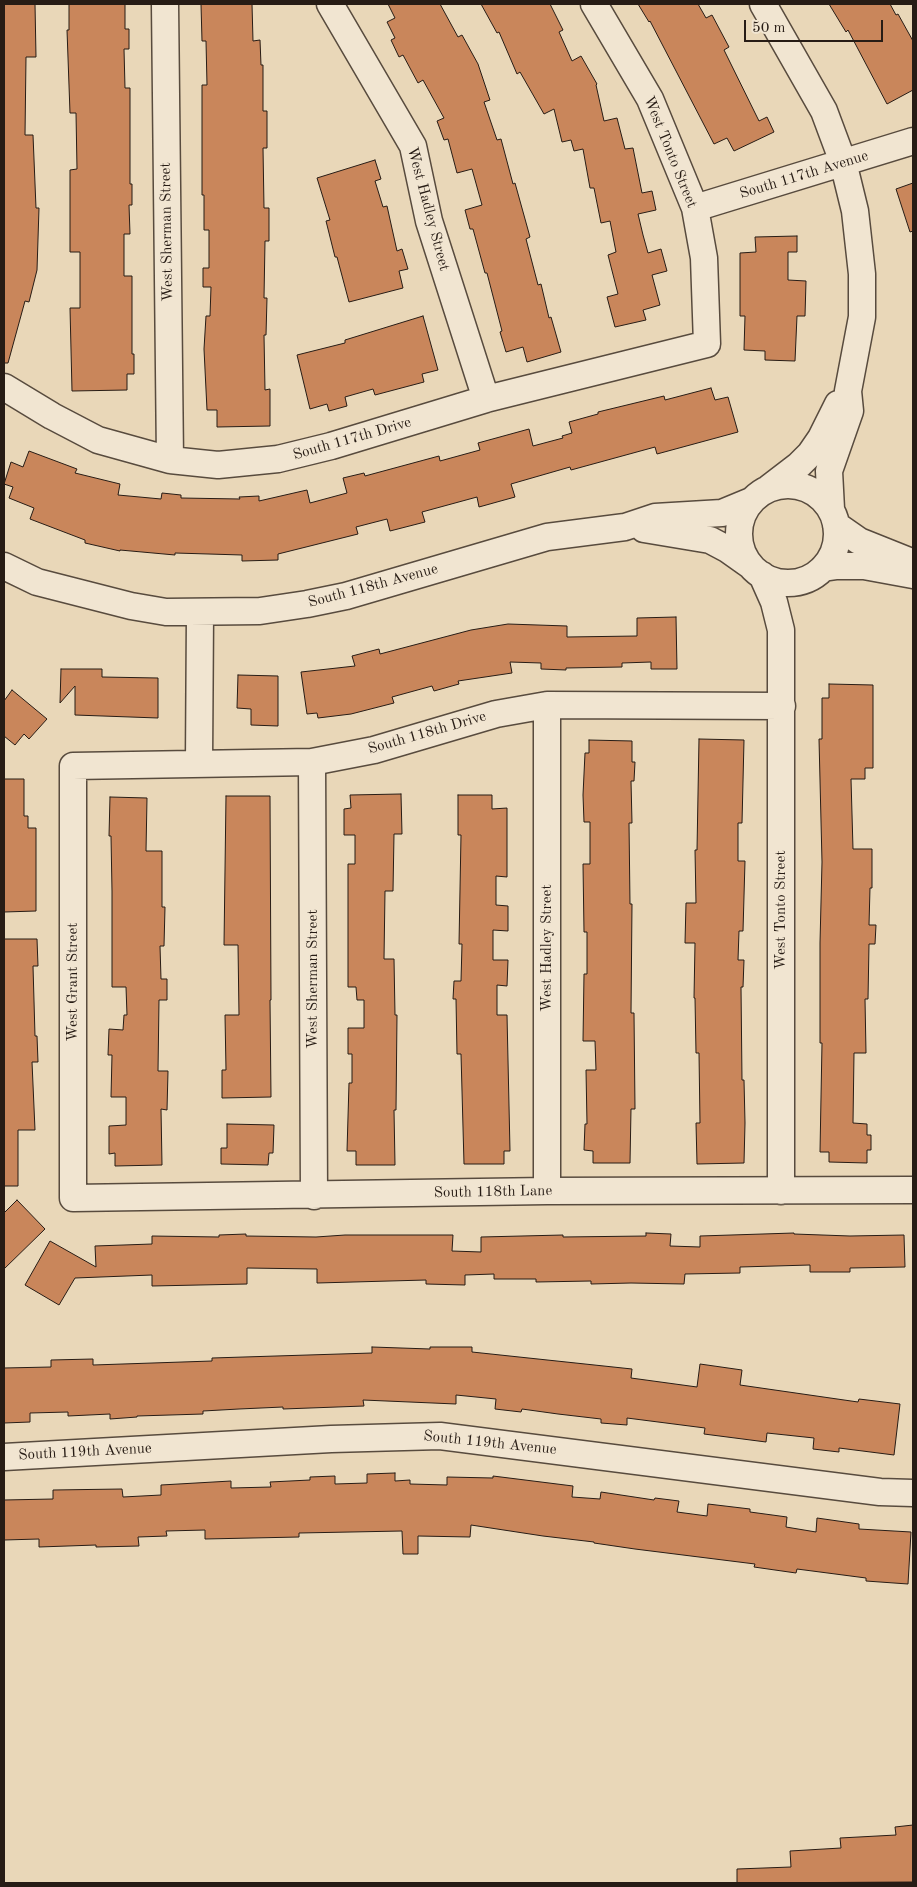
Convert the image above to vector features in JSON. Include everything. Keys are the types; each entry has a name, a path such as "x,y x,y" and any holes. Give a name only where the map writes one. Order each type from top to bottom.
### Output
{"street":[{"name":"West Sherman Street","path":"165,4 170,460"},
{"name":"West Hadley Street","path":"330,4 413,146 429,221 486,399"},
{"name":"West Tonto Street","path":"594,4 650,99 694,208 704,258 707,344"},
{"path":"763,4 824,111 843,162 855,211 862,274 862,317 848,392 850,411 829,470 837,540 832,555 817,573"},
{"name":"South 117th Avenue","path":"694,208 913,142"},
{"name":"South 117th Drive","path":"4,386 52,416 98,440 170,460 218,465 278,459 331,446 486,399 707,344"},
{"path":"848,392 836,407 821,438 810,454 799,465 758,496 744,513 740,527 740,541 744,554 757,570 778,582 794,582 837,566 864,566 913,576"},
{"path":"758,496 780,485 795,485 809,489 821,498 834,517 859,540 913,565"},
{"name":"South 118th Avenue","path":"4,566 37,582 131,606 166,612 260,611 346,596 547,538 626,527 655,517 722,513 758,496"},
{"name":"South 118th Avenue","path":"626,527 710,540 727,549 757,570"},
{"name":"West Tonto Street","path":"757,570 774,602 781,630 781,1191"},
{"name":"West Tonto Street","path":"781,630 794,598 817,573"},
{"path":"199,762 200,613"},
{"name":"West Hadley Street","path":"547,705 547,1191"},
{"name":"South 118th Drive","path":"73,766 199,762 312,762 374,750 496,714 547,705 782,706"},
{"name":"West Sherman Street","path":"312,762 314,1196"},
{"name":"West Grant Street","path":"73,766 73,1198"},
{"name":"South 118th Lane","path":"73,1198 314,1196 547,1191 913,1190"},
{"name":"South 119th Avenue","path":"4,1456 331,1439 440,1436 880,1492 913,1493"}],"building":[{"path":"4,4 35,4 36,57 26,57 25,135 33,135 36,208 39,208 37,270 29,302 25,301 8,363 4,363"},
{"path":"69,4 125,4 125,29 129,29 129,49 124,49 125,88 130,88 130,184 132,184 132,205 129,205 130,234 124,234 124,276 132,276 132,354 134,354 134,374 127,374 127,390 72,391 70,308 80,308 80,252 70,252 70,170 77,169 76,113 70,113 67,30 69,30"},
{"path":"201,4 252,4 253,41 260,40 261,65 263,65 263,111 267,111 267,148 263,148 264,208 269,208 269,241 265,241 264,298 267,298 266,335 264,335 265,390 270,389 270,426 217,427 217,410 207,410 204,349 206,316 210,316 211,287 203,287 203,268 209,268 209,230 204,230 204,195 202,195 202,85 207,85 206,41 202,41"},
{"path":"388,4 440,4 458,37 462,35 478,64 490,100 484,102 497,140 501,139 513,184 515,183 530,237 526,239 538,285 541,284 549,318 551,317 561,352 527,362 523,347 506,352 487,273 485,273 473,229 470,229 465,210 482,205 472,169 457,173 448,139 444,140 437,121 444,118 423,80 418,83 403,55 399,57 391,40 395,38 387,22 395,18"},
{"path":"481,4 550,4 563,30 559,32 572,61 581,56 597,84 604,121 617,118 625,149 633,148 642,193 652,191 656,210 638,214 643,235 648,253 661,249 667,271 652,275 660,305 643,310 646,320 615,327 607,297 618,294 608,255 616,252 610,221 601,223 594,188 590,188 583,149 574,151 571,140 562,142 554,109 544,114 520,72 517,74 499,32 497,33"},
{"path":"638,4 698,4 706,18 712,15 729,47 724,50 759,121 767,117 774,132 734,151 727,138 714,144 650,21"},
{"path":"829,4 890,4 896,15 898,14 913,41 913,90 887,104 848,30 846,32"},
{"path":"375,160 381,179 375,181 383,207 387,206 397,251 402,249 408,269 399,271 403,288 349,302 337,257 335,257 326,221 330,220 317,178"},
{"path":"913,183 913,231 910,232 896,189"},
{"path":"797,236 797,252 788,252 788,280 806,281 805,316 797,316 795,361 765,360 765,351 744,350 745,316 740,316 740,253 756,252 755,237"},
{"path":"423,316 438,370 422,374 424,382 375,395 373,389 345,397 347,406 329,411 327,404 310,409 297,355 345,343 345,340"},
{"path":"711,388 715,400 728,397 738,432 657,454 655,447 571,470 570,467 511,484 515,497 479,507 477,497 422,512 425,522 390,531 387,519 356,527 358,534 278,554 278,560 242,561 242,555 175,553 175,555 120,551 85,543 85,540 30,519 34,508 9,498 13,487 4,484 11,462 23,467 29,451 77,469 75,473 120,484 118,495 161,499 162,493 181,495 181,498 240,499 239,497 259,496 259,501 307,490 310,503 347,493 343,478 364,473 365,476 439,456 440,461 480,450 478,443 529,429 533,446 563,438 562,436 572,433 569,422 598,414 598,412 664,396 665,400"},
{"path":"676,617 677,669 651,669 651,662 622,663 622,667 566,668 566,670 541,669 541,663 510,662 512,673 458,681 459,684 434,691 432,686 392,697 394,703 351,714 318,718 317,713 307,714 301,672 355,666 352,656 379,649 380,654 471,630 508,624 567,626 567,637 637,636 637,618"},
{"path":"61,669 102,669 102,677 158,678 158,718 75,715 75,686 60,703"},
{"path":"238,675 278,676 278,726 251,725 251,709 237,708"},
{"path":"829,684 873,685 873,768 865,768 865,779 851,779 853,849 872,849 872,888 870,888 869,925 876,925 875,944 869,944 868,999 865,999 866,1053 854,1053 853,1123 867,1124 867,1135 871,1135 871,1150 867,1150 867,1163 829,1162 829,1152 820,1152 822,862 819,739 822,739 822,698 829,698"},
{"path":"12,690 47,719 29,739 24,734 15,745 4,736 4,701"},
{"path":"699,739 744,740 742,823 738,823 738,861 745,861 743,931 739,931 738,960 744,960 743,987 741,987 742,1080 744,1080 745,1123 744,1163 697,1164 696,1123 700,1123 699,1053 696,1053 694,998 695,943 685,943 686,903 696,903 695,850 697,850"},
{"path":"589,740 632,741 632,762 635,762 634,781 631,781 632,823 629,823 630,904 632,904 631,1013 634,1013 635,1109 631,1109 630,1163 593,1163 593,1151 584,1150 585,1124 587,1124 586,1070 596,1070 595,1041 583,1041 584,974 587,974 587,932 584,932 583,864 590,864 590,822 584,822 583,795 585,753 589,753"},
{"path":"4,779 24,779 24,816 28,816 28,828 36,828 36,911 4,912"},
{"path":"401,794 402,834 394,834 393,891 385,891 384,959 394,959 395,1015 397,1015 396,1110 394,1110 395,1165 356,1165 356,1151 347,1151 349,1083 352,1083 352,1054 348,1054 348,1028 364,1028 364,1000 357,1000 356,987 348,987 348,864 355,864 355,835 344,835 344,809 351,808 350,795"},
{"path":"458,795 492,795 492,809 507,808 507,877 496,876 496,905 508,906 508,931 493,930 493,960 508,960 507,986 497,985 497,1015 507,1015 510,1151 504,1151 504,1164 464,1164 461,1054 457,1054 456,999 453,999 454,981 461,981 462,944 459,944 461,835 458,835"},
{"path":"226,796 270,796 271,1097 222,1098 222,1070 226,1070 225,1015 239,1015 238,945 224,945"},
{"path":"110,797 147,798 146,851 162,851 162,907 165,907 164,946 160,946 161,979 167,979 167,1000 159,1000 158,1071 168,1071 167,1110 161,1109 162,1165 115,1166 115,1153 109,1154 109,1126 126,1125 126,1097 111,1097 112,1055 108,1055 109,1029 123,1030 124,1015 127,1015 126,987 112,987"},
{"path":"4,939 37,939 38,966 33,966 35,1036 37,1036 38,1062 32,1062 35,1130 18,1130 18,1186 4,1186"},
{"path":"227,1124 274,1125 273,1153 269,1153 268,1165 221,1164 221,1148 227,1148"},
{"path":"17,1200 45,1229 4,1269 4,1213"},
{"path":"646,1233 671,1234 670,1246 700,1247 700,1236 794,1233 850,1236 904,1235 905,1267 850,1268 850,1272 810,1272 810,1265 740,1267 740,1273 685,1274 684,1284 591,1284 591,1281 536,1282 536,1279 494,1279 494,1274 465,1275 465,1285 426,1284 426,1280 317,1283 317,1269 247,1268 247,1284 152,1286 152,1275 75,1278 59,1305 25,1285 50,1241 96,1267 95,1246 152,1244 152,1236 219,1237 219,1235 246,1234 246,1236 316,1237 345,1235 453,1235 452,1251 481,1252 481,1237 563,1235 563,1237 646,1236"},
{"path":"372,1347 430,1349 430,1347 472,1347 472,1352 632,1369 631,1378 697,1387 700,1364 742,1370 740,1385 858,1402 859,1399 900,1404 894,1455 839,1448 839,1452 813,1449 814,1438 767,1433 766,1442 704,1434 705,1428 627,1418 627,1425 601,1423 601,1419 522,1409 521,1412 495,1409 496,1399 456,1395 456,1404 363,1400 364,1406 239,1409 203,1411 203,1414 137,1416 110,1419 110,1414 68,1416 68,1412 30,1413 30,1422 4,1423 4,1368 51,1367 51,1360 93,1359 93,1365 212,1361 212,1358 372,1353"},
{"path":"395,1473 395,1481 410,1480 410,1484 447,1485 447,1477 493,1478 493,1476 573,1486 572,1497 600,1499 601,1492 654,1500 655,1498 679,1501 677,1512 707,1516 708,1504 750,1509 750,1512 787,1517 786,1527 816,1532 817,1518 859,1524 859,1529 911,1532 908,1584 866,1581 866,1578 797,1569 796,1573 754,1567 755,1564 471,1525 470,1537 418,1536 418,1554 403,1554 402,1531 299,1533 299,1537 205,1539 205,1530 166,1531 167,1536 138,1537 139,1546 96,1547 96,1545 39,1547 39,1539 4,1540 4,1500 53,1499 53,1490 122,1489 123,1497 161,1495 161,1485 231,1481 231,1488 271,1487 270,1482 310,1480 310,1477 335,1476 335,1484 367,1483 367,1474"},
{"path":"913,1825 913,1882 737,1883 737,1869 791,1867 790,1851 841,1848 840,1838 896,1835 895,1827"}]}
